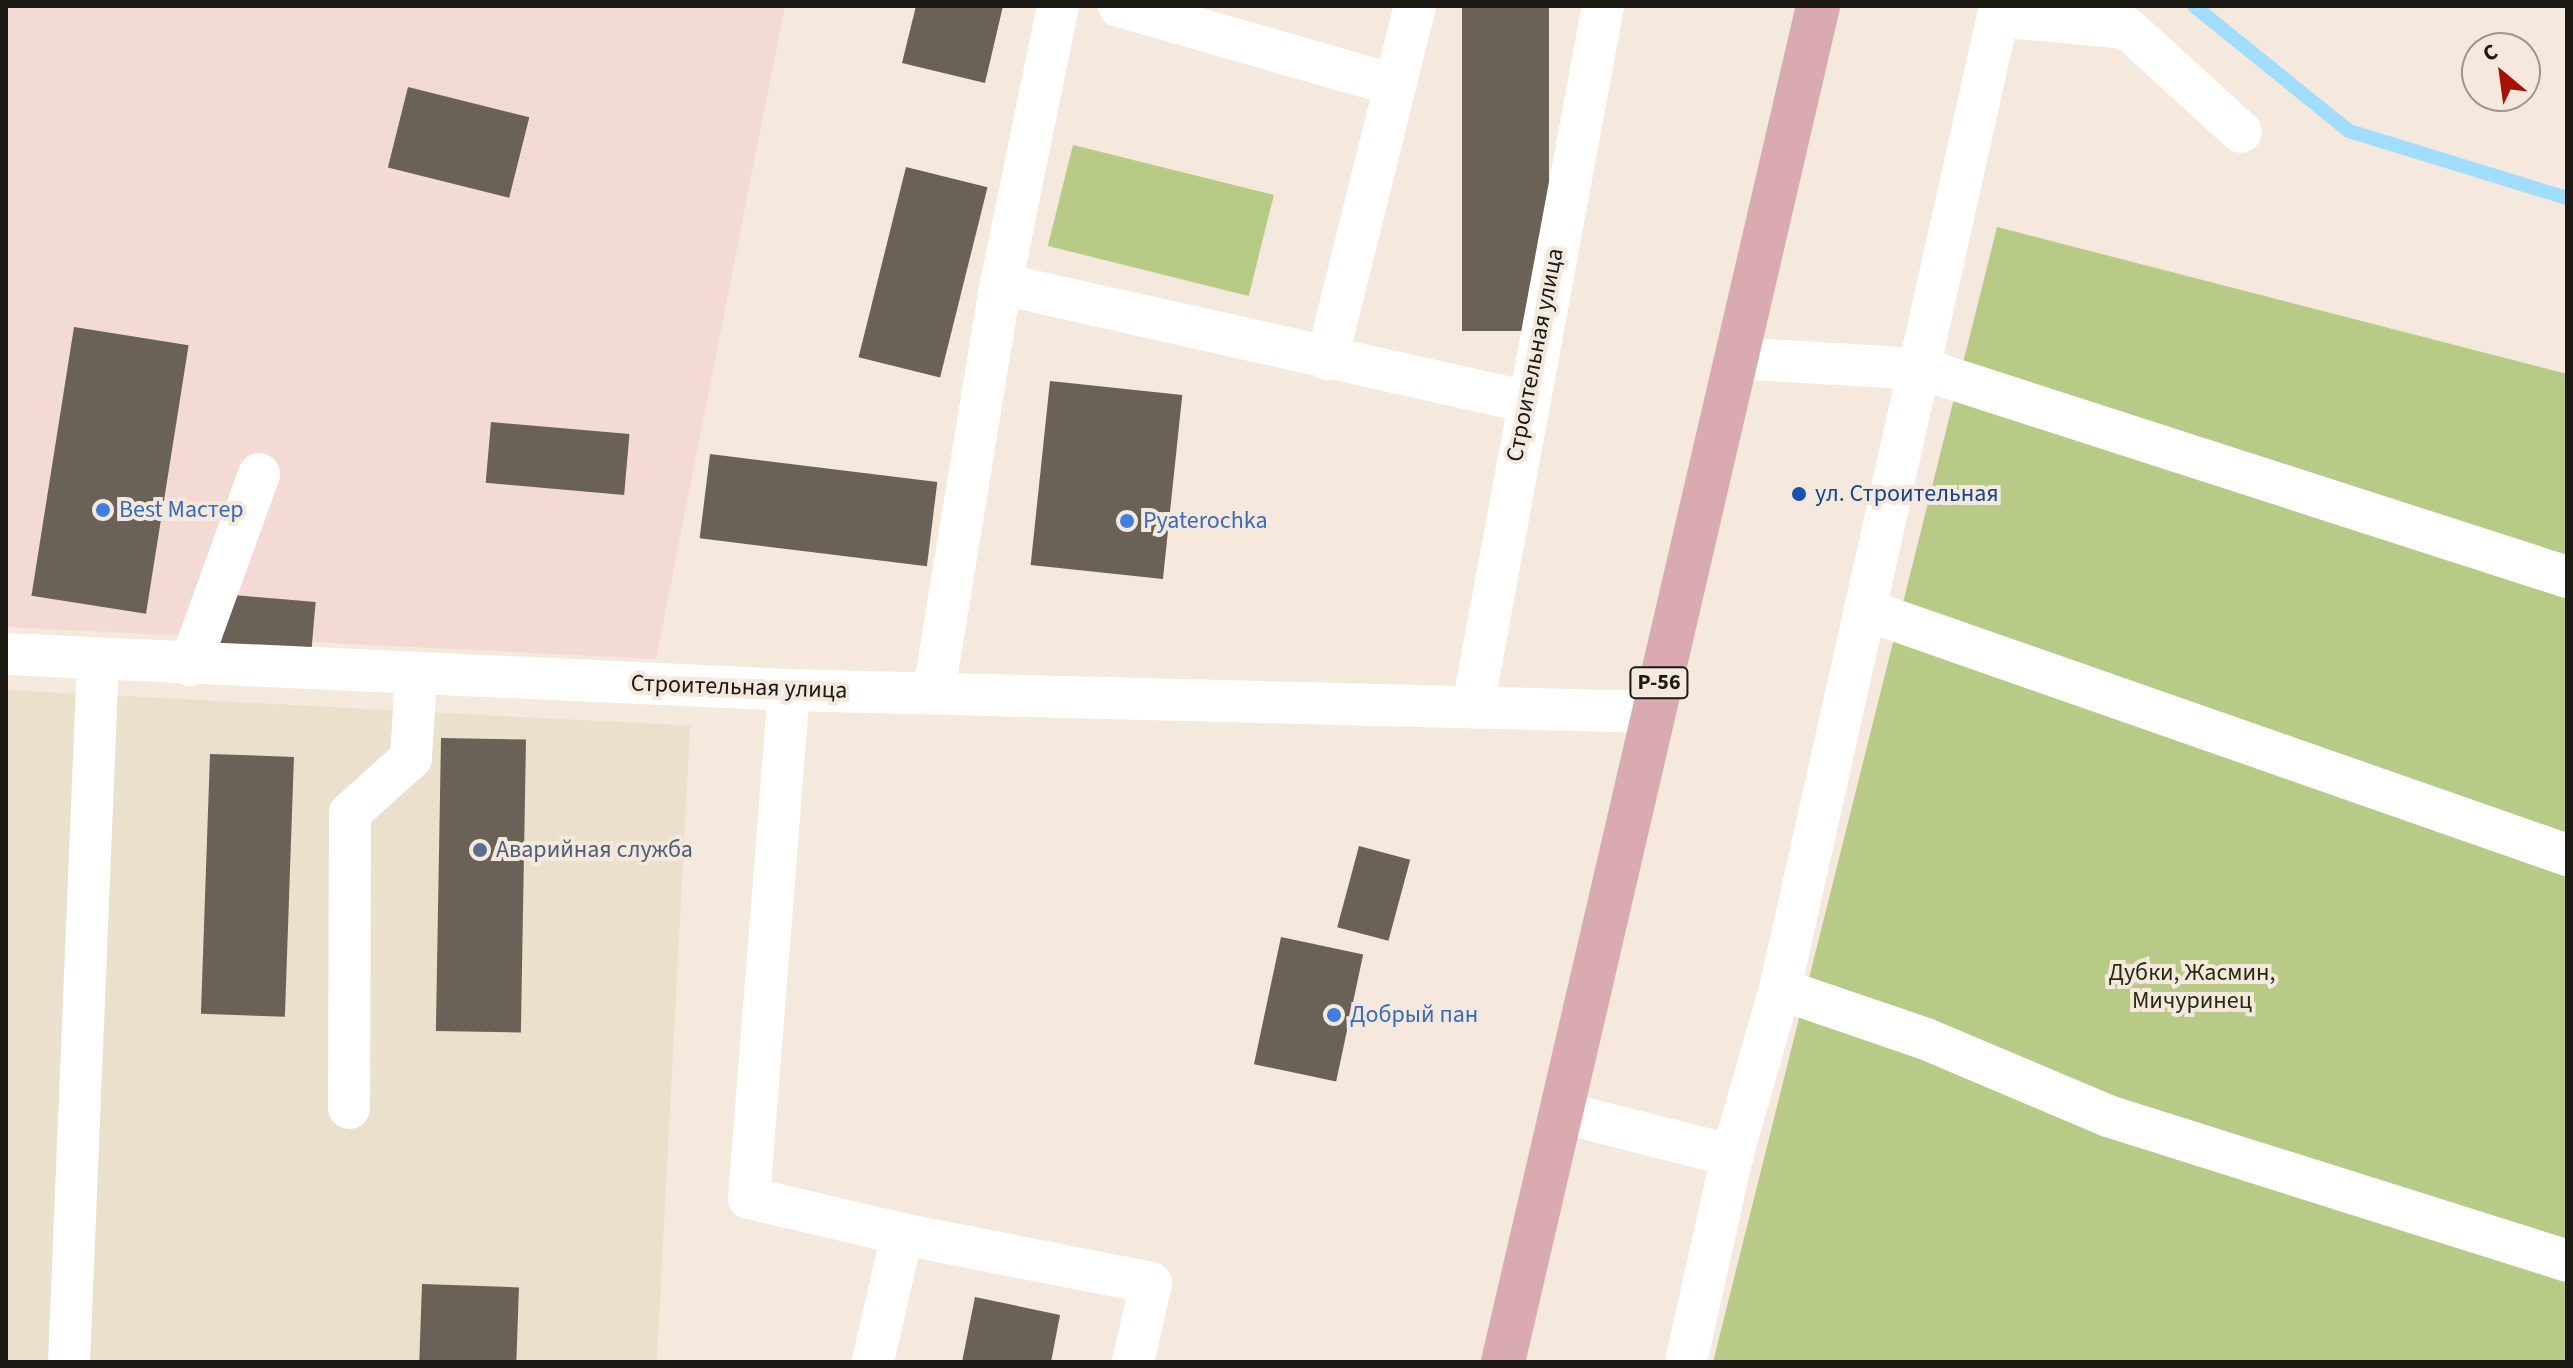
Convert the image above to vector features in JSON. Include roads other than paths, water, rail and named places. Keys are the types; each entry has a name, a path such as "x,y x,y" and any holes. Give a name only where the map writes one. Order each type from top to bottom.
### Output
{"main road":[{"name":"Р-56","path":"1503,1362 1818,6"}],"street":[{"path":"934,691 1001,284 1058,6"},
{"path":"1119,6 1395,85"},
{"path":"1327,359 1415,6"},
{"name":"Строительная улица","path":"1473,706 1524,401 1603,6"},
{"path":"1686,1362 1732,1156 1780,989 1922,369 1998,16 2127,28 2241,132"},
{"path":"1001,284 1524,401"},
{"path":"1735,358 1922,369 2567,577"},
{"path":"190,665 259,474"},
{"path":"1866,610 2567,855"},
{"name":"Строительная улица","path":"6,654 416,676 789,690 934,691 1652,712"},
{"path":"69,1362 98,661"},
{"path":"349,1108 350,813 411,758 416,676"},
{"path":"789,690 749,1198 902,1234 1151,1283 1133,1362"},
{"path":"1780,989 1926,1039 2108,1116 2567,1261"},
{"path":"1560,1112 1732,1156"},
{"path":"873,1362 902,1234"}],"waterway":[{"path":"2194,6 2349,131 2567,198"}],"place":[{"name":"ул. Строительная","path":"1799,494"},
{"name":"Best Мастер","path":"103,510"},
{"name":"Pyaterochka","path":"1127,521"},
{"name":"Аварийная служба","path":"480,850"},
{"name":"Добрый пан","path":"1334,1015"}],"park label":[{"name":"Дубки, Жасмин, Мичуринец","path":"2192,987"}]}
